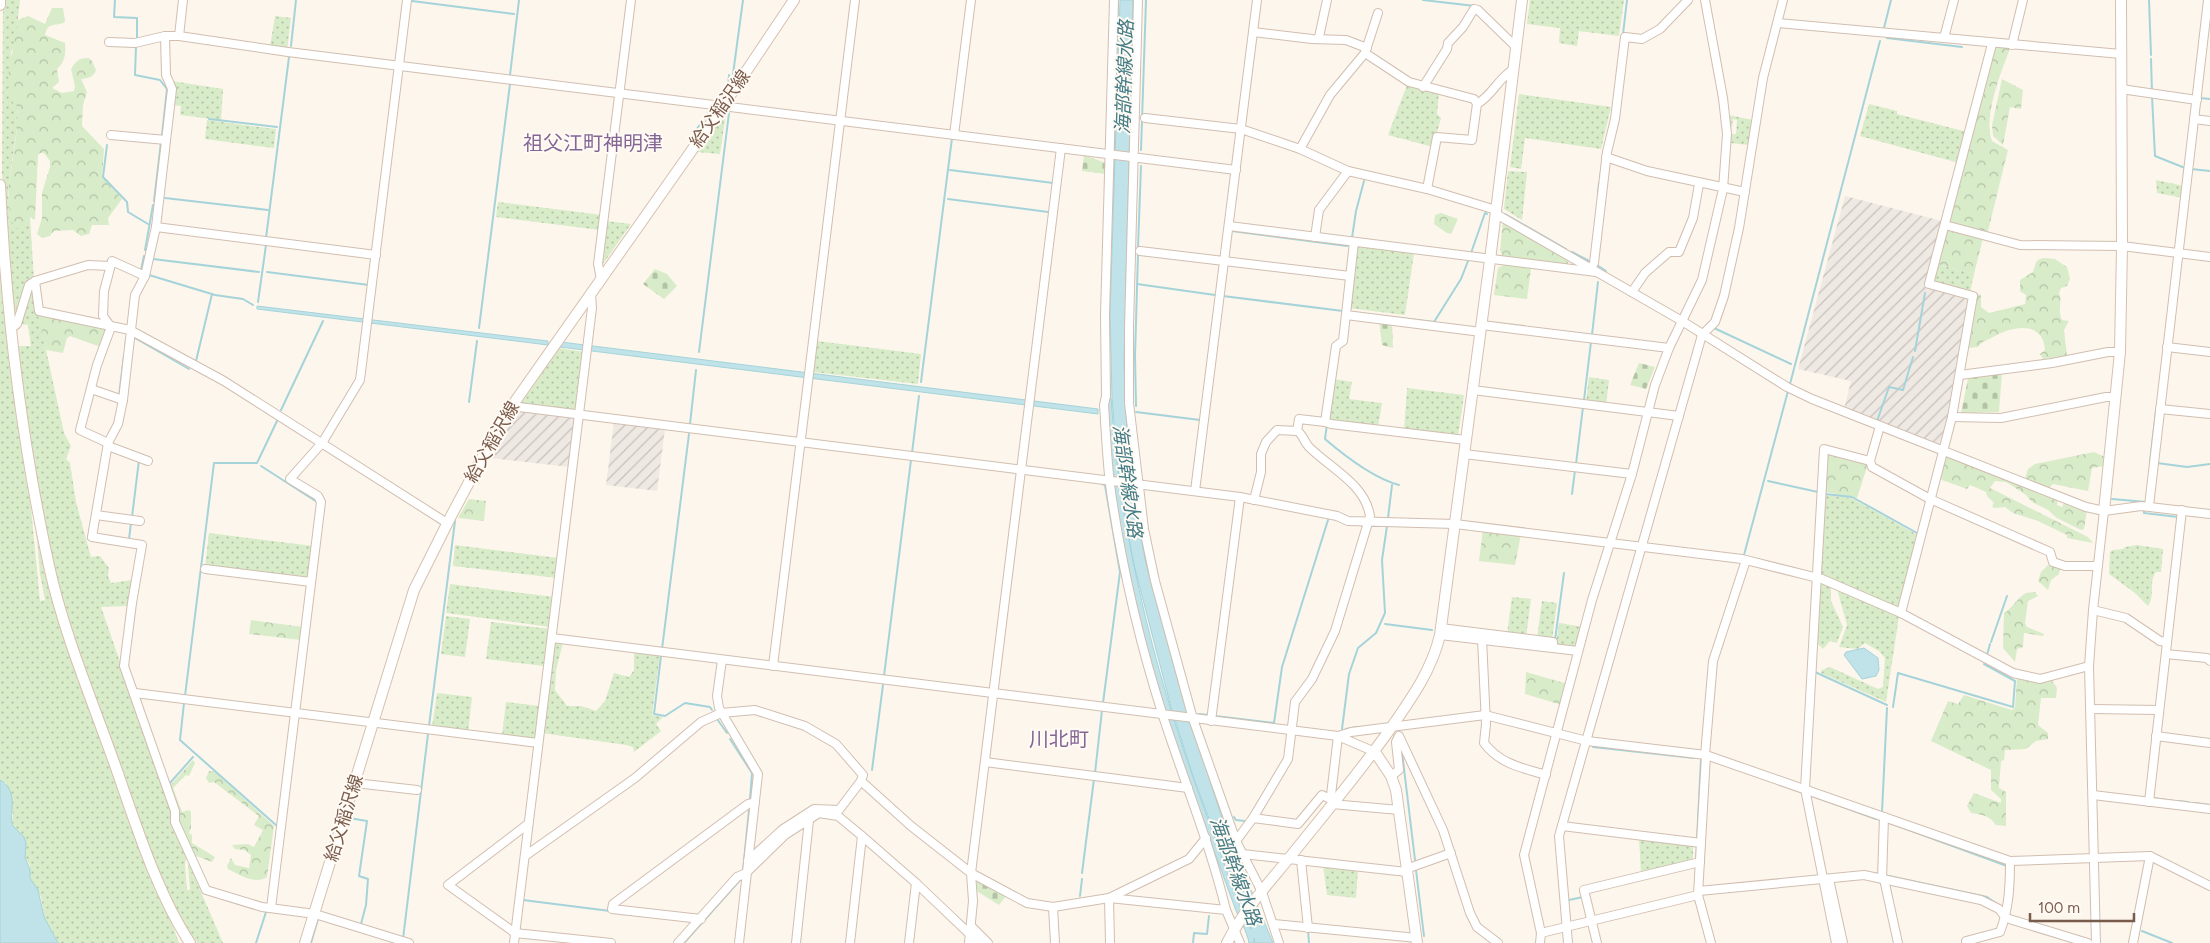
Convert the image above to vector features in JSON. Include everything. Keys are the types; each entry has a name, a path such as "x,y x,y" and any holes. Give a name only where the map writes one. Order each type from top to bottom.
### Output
{"street":[{"path":"179,36 184,0"},
{"path":"271,908 321,499 290,479 322,443 360,380 407,0"},
{"path":"601,280 598,264 631,0"},
{"name":"給父稲沢線","path":"305,943 414,590 447,524 488,445 511,406 723,106 794,0"},
{"path":"773,666 855,0"},
{"path":"954,135 971,0"},
{"path":"1114,0 1105,315 1106,396 1104,405 1110,480 1129,584 1164,715 1206,838 1226,910 1240,943"},
{"path":"1138,0 1129,374 1138,484 1154,581 1191,719 1236,841 1274,924 1279,943"},
{"path":"1195,491 1257,0"},
{"path":"1319,38 1327,0"},
{"path":"1227,943 1260,894 1375,752 1425,677 1436,653 1441,631 1473,390 1522,0"},
{"path":"1594,270 1606,157 1615,119 1625,37 1642,39 1660,29 1688,0"},
{"path":"1540,943 1541,933 1524,855 1578,651 1632,474 1647,412 1669,348 1702,280 1723,189 1727,134 1723,98 1705,0"},
{"path":"1568,943 1559,836 1702,335 1715,322 1724,296 1739,228 1763,78 1784,0"},
{"path":"1944,38 1954,0"},
{"path":"2012,45 2023,0"},
{"path":"2096,943 2090,666 2093,610 2120,352 2122,246 2121,0"},
{"path":"2149,506 2208,0"},
{"path":"1423,87 1447,49 1448,42 1463,27 1474,9 1478,10 1516,46"},
{"path":"1300,149 1330,95 1366,51 1378,13"},
{"path":"1778,23 1992,44 2121,54"},
{"path":"1253,32 1312,39 1346,40 1366,51 1409,82 1474,99 1477,104 1472,140 1437,137 1427,189"},
{"path":"166,36 166,75 172,89 156,227 145,276 135,295 118,424 108,445 92,537 142,545 124,666 175,811 175,822 206,890 271,908 315,914 383,939 409,943"},
{"path":"109,42 134,43 166,36 179,36 399,66 840,120 1110,156 1134,156 1236,170"},
{"path":"1901,613 1952,417 1974,296 1929,284 1992,44"},
{"path":"1477,104 1488,98 1506,74 1514,69"},
{"path":"2121,89 2196,100"},
{"path":"1145,118 1241,129 1300,149 1348,171 1427,189 1496,212 1682,321 1787,387 1880,426 2086,507 2104,511 2149,506 2210,514"},
{"path":"2194,120 2210,121"},
{"path":"111,135 166,140"},
{"path":"969,943 973,900 971,873 1061,148"},
{"path":"1606,157 1641,169 1699,184 1745,192"},
{"path":"1315,237 1320,210 1348,171"},
{"path":"1632,292 1645,273 1669,252 1679,252 1693,218 1699,184"},
{"path":"0,185 12,328 26,432 50,567 68,633 123,788 172,916 190,943"},
{"path":"1945,225 2020,245 2122,246 2210,256"},
{"path":"1229,226 1490,260 1594,270"},
{"path":"156,227 376,255"},
{"path":"1325,422 1336,346 1343,341 1354,242"},
{"path":"1140,251 1350,276"},
{"path":"111,327 103,316 104,291 112,261 145,276"},
{"path":"12,328 17,324 29,285 35,281 88,265 110,266"},
{"path":"35,281 39,311 130,330 224,381 447,524"},
{"path":"514,943 592,308 591,294"},
{"path":"1346,315 1669,348"},
{"path":"111,327 90,389 80,430 108,445 148,461"},
{"path":"2167,347 2210,352"},
{"path":"1960,375 2052,363 2108,352 2120,352"},
{"path":"90,389 122,400"},
{"path":"1473,390 1679,416"},
{"path":"1952,417 2001,418 2106,397 2116,397"},
{"path":"511,406 579,416 1240,497 1337,516 1348,521 1455,524 1746,560 1817,578 1901,613 2020,675 2040,679 2090,666"},
{"path":"2160,409 2210,414"},
{"path":"1236,841 1253,818 1288,759 1295,702 1312,679 1335,632 1370,522 1369,508 1365,500 1349,481 1307,445 1298,431 1299,419 1466,440"},
{"path":"1880,426 1870,461 1872,467 1930,499 2050,552 2053,562 2066,566 2098,566"},
{"path":"1254,500 1261,472 1261,454 1266,442 1277,430 1298,431"},
{"path":"1843,943 1805,789 1824,449 1870,461"},
{"path":"1464,454 1632,474"},
{"path":"1211,721 1240,497"},
{"path":"2149,802 2182,510"},
{"path":"96,515 140,521"},
{"path":"1711,943 1699,893 1705,755 1713,661 1746,560"},
{"path":"205,569 311,582"},
{"path":"2093,610 2126,618 2160,641 2167,642"},
{"path":"1441,631 1482,639 1578,651"},
{"path":"1441,631 1553,642 1553,648"},
{"path":"552,638 1338,736 1375,752 1391,776 1399,810 1417,941 1274,924"},
{"path":"1482,639 1485,715 1484,743 1493,755 1508,764 1546,775"},
{"path":"2166,654 2208,658 2210,661"},
{"path":"722,660 717,696 722,713 758,774 739,943"},
{"path":"134,693 538,743"},
{"path":"2091,709 2159,710"},
{"path":"525,856 635,778 702,722 722,713 755,710 806,726 836,744 863,775 861,781 839,810 814,810 783,829 748,861"},
{"path":"1338,736 1351,732 1485,715 1587,741 1705,755 2010,861 2150,856 2210,886"},
{"path":"1253,818 1298,824 1322,795 1328,798 1331,794 1338,736"},
{"path":"1391,776 1398,770 1396,742 1399,736 1443,830 1465,900 1477,927 1498,943"},
{"path":"2156,736 2210,743"},
{"path":"985,762 1188,788"},
{"path":"861,781 910,826 971,873 1027,903 1053,907 1108,898 1226,910"},
{"path":"355,782 417,790"},
{"path":"2093,795 2210,809"},
{"path":"700,920 612,909 613,904 748,804 755,802"},
{"path":"1332,804 1399,810"},
{"path":"678,943 738,877 746,873 785,835 819,813 838,816 970,930 988,943"},
{"path":"1884,817 1883,879 1898,943"},
{"path":"796,943 809,820"},
{"path":"528,824 448,885 515,933 610,943"},
{"path":"1562,826 1701,843"},
{"path":"850,943 862,836"},
{"path":"1108,898 1189,859 1206,838"},
{"path":"1243,854 1406,870 1451,853"},
{"path":"2133,943 2150,856"},
{"path":"1301,860 1308,928"},
{"path":"1966,943 1966,941 2000,932 2006,918 2010,886 2010,861"},
{"path":"1597,943 1584,890 1700,862"},
{"path":"1541,933 1591,922 1699,893 1864,875 1981,900 1999,909 2006,918 2088,943"},
{"path":"1826,879 1836,943"},
{"path":"909,943 916,883"},
{"path":"1108,898 1110,943"},
{"path":"1053,907 1054,943"},
{"path":"970,930 979,943"}],"shaded area":[{"path":"1845,196 1942,221 1924,286 1970,300 1949,415 1941,446 1844,409 1851,381 1798,369"},
{"path":"517,411 574,417 570,467 490,458"},
{"path":"614,422 665,429 657,491 606,485"}],"green space":[{"path":"3,0 20,0 15,45 11,52 18,120 8,195 11,206 10,219 30,217 34,280 14,323 2,173"},
{"path":"1530,0 1624,0 1619,36 1579,31 1577,46 1559,43 1560,28 1527,24"},
{"path":"52,8 63,8 65,22 50,26 45,35 65,43 65,50 63,60 57,69 59,82 52,88 62,93 74,91 75,86 71,69 80,59 89,58 92,61 96,70 95,73 90,77 81,79 87,92 83,105 82,126 104,149 102,177 122,199 108,218 109,225 92,225 89,234 81,236 73,230 54,231 50,236 42,238 37,234 42,218 42,193 50,167 50,161 44,153 38,155 35,220 30,217 19,229 15,227 10,219 9,188 16,136 17,106 13,104 8,76 18,20 28,16 45,24"},
{"path":"275,16 291,18 287,50 270,47"},
{"path":"1996,46 2010,48 1994,94 1991,107 1990,131 1992,141 2008,150 1987,235 1948,224"},
{"path":"2002,79 2023,90 2021,109 2010,107 2003,145 1993,136 1992,125"},
{"path":"172,81 223,89 221,120 180,115 181,106 174,105 176,89"},
{"path":"1407,85 1439,93 1437,114 1441,118 1433,147 1388,135"},
{"path":"1519,94 1611,107 1601,149 1525,138 1521,169 1510,167"},
{"path":"1869,104 1897,111 1897,114 1967,132 1959,163 1860,136"},
{"path":"726,113 720,154 697,152"},
{"path":"1728,115 1753,120 1749,145 1730,143 1729,134 1736,134 1737,120 1733,119 1732,127 1729,127"},
{"path":"207,120 276,129 274,148 205,139"},
{"path":"1084,155 1106,163 1106,174 1082,171"},
{"path":"1508,171 1527,172 1522,220 1504,209"},
{"path":"2156,180 2184,186 2183,198 2157,193"},
{"path":"498,202 602,215 600,230 496,217"},
{"path":"1441,213 1458,219 1451,234 1434,224 1435,215"},
{"path":"1503,220 1568,257 1568,267 1505,259 1500,251"},
{"path":"606,221 631,224 603,264 600,263"},
{"path":"1946,229 1983,238 1974,274 1937,264"},
{"path":"0,244 32,491 30,498 40,601 45,600 40,574 34,504 46,564 179,943 58,943 44,917 41,897 30,878 30,865 24,857 26,843 12,825 13,815 6,783 0,780"},
{"path":"1356,246 1414,253 1405,315 1348,308"},
{"path":"2045,258 2055,259 2067,267 2070,279 2067,286 2061,288 2059,293 2062,320 2069,321 2064,330 2067,356 2043,359 2040,354 2045,350 2043,340 2033,330 2025,328 2009,330 1983,342 1978,347 1967,348 1977,294 1981,295 1981,307 1989,313 2025,304 2026,295 2020,291 2020,280 2033,272 2038,260"},
{"path":"1937,264 1974,274 1970,292 1933,282"},
{"path":"1504,265 1531,268 1527,299 1494,295 1498,268"},
{"path":"655,269 667,274 677,286 664,299 643,284"},
{"path":"32,285 64,433 71,446 66,459 70,463 76,502 91,557 100,556 109,568 108,576 111,583 132,580 127,606 101,607 187,855 185,864 187,890 190,890 188,865 191,861 190,866 223,943 197,943 172,900 134,810 60,595 37,486 18,346 31,346 28,325 18,324"},
{"path":"38,314 108,328 102,344 98,346 70,336 67,338 63,353 46,350"},
{"path":"1379,320 1392,322 1393,348 1382,345"},
{"path":"817,341 921,354 918,384 813,372"},
{"path":"559,348 584,352 577,410 575,412 521,404"},
{"path":"1639,363 1655,367 1646,389 1630,385"},
{"path":"2002,372 1999,412 1961,413 1968,379"},
{"path":"1589,377 1609,380 1606,405 1586,402"},
{"path":"1334,379 1352,382 1349,399 1382,403 1378,428 1328,422"},
{"path":"1407,388 1464,395 1458,437 1404,431"},
{"path":"2094,452 2105,457 2104,466 2092,468 2088,491 2053,484 2048,489 2025,479 2028,469 2035,464"},
{"path":"1827,454 1868,464 1857,498 1825,492"},
{"path":"1944,455 2058,499 2057,505 2062,507 2065,501 2087,510 2084,529 2081,530 2032,502 2026,495 2006,482 1995,481 1990,488 2088,537 2093,543 2067,538 2067,535 2038,521 2013,513 2005,507 1994,508 1992,506 1994,503 1987,496 1986,492 1970,485 1967,489 1942,480 1940,478"},
{"path":"1825,495 1851,498 1918,535 1898,609 1820,573"},
{"path":"469,499 486,501 484,521 458,518"},
{"path":"1483,529 1521,534 1515,565 1479,561"},
{"path":"209,533 313,546 308,580 205,567"},
{"path":"455,545 559,558 557,578 453,566"},
{"path":"2137,545 2163,549 2161,572 2156,572 2152,580 2152,597 2148,606 2135,593 2109,574 2110,552"},
{"path":"2048,565 2060,569 2059,574 2051,580 2048,590 2038,581 2041,572"},
{"path":"1821,581 1831,586 1831,601 1843,627 1837,643 1830,641 1823,649 1817,643"},
{"path":"450,584 554,597 550,627 446,613"},
{"path":"1837,589 1899,616 1886,702 1821,673 1822,670 1830,667 1878,689 1883,687 1885,658 1879,651 1865,643 1858,649 1839,647 1847,625"},
{"path":"2035,592 2038,596 2028,601 2025,623 2027,627 2044,634 2043,636 2024,633 2023,647 2017,649 2015,662 2003,648 2004,613 2026,593"},
{"path":"1512,597 1531,599 1526,637 1507,634"},
{"path":"1542,601 1557,603 1552,640 1537,638"},
{"path":"446,616 470,619 465,657 441,654"},
{"path":"251,620 303,627 301,640 249,634"},
{"path":"491,622 550,629 544,666 486,659"},
{"path":"1559,623 1583,627 1577,648 1556,645"},
{"path":"558,642 563,643 556,670 555,690 567,706 581,706 596,711 605,701 614,673 629,677 634,670 634,652 660,655 652,715 663,717 656,724 661,731 634,752 633,747 626,745 542,733 553,645"},
{"path":"1526,672 1568,684 1562,705 1525,694"},
{"path":"2017,677 2051,679 2057,688 2056,698 2041,698 2038,725 2048,733 2048,739 2036,741 2026,749 2005,750 2004,760 2001,761 1999,788 2006,792 2006,826 1996,825 1988,817 1971,813 1967,806 1974,793 2001,803 2001,799 1991,790 1991,770 1931,741 1948,701 1958,704 1964,695 2012,710 2015,707"},
{"path":"437,693 472,697 468,732 432,727"},
{"path":"506,702 540,706 536,738 502,736"},
{"path":"193,760 195,763 189,776 186,775 173,788 182,812 189,810 191,812 191,828 189,833 192,835 192,843 215,857 212,862 191,854 178,820 169,787"},
{"path":"209,771 214,771 274,826 267,877 253,880 228,869 227,866 231,858 235,865 249,868 251,855 244,850 235,849 232,845 248,844 254,847 263,830 254,825 259,816 214,782 209,783 206,778"},
{"path":"1639,837 1693,844 1693,862 1641,874"},
{"path":"1323,865 1358,869 1356,898 1327,895"},
{"path":"979,881 1006,896 999,905 975,890 975,883"}],"water":[{"name":"海部幹線水路","path":"1120,0 1133,0 1124,363 1127,433 1137,517 1146,564 1181,692 1225,827 1273,943 1255,943 1254,938 1254,943 1249,943 1190,786 1161,697 1137,607 1118,516 1107,425 1108,398 1111,398 1117,461 1112,398 1110,314","holes":["1129,537 1134,565 1171,707 1194,779 1251,929 1239,904 1192,775 1175,723 1145,616 1133,562"]},
{"path":"257,306 548,341 548,345 257,309"},
{"path":"561,342 1098,409 1098,414 560,347"},
{"path":"1864,648 1878,658 1879,670 1876,676 1862,679 1844,655 1846,652"},
{"path":"0,780 6,784 11,794 12,825 24,837 26,843 25,858 30,869 30,878 38,890 44,917 58,943 0,943"}],"waterway":[{"path":"115,0 114,17 137,18 137,38"},
{"path":"291,46 296,0"},
{"path":"510,75 519,0"},
{"path":"733,74 743,0"},
{"name":"海部幹線水路","path":"1114,153 1118,0"},
{"name":"海部幹線水路","path":"1141,150 1146,0"},
{"path":"1423,0 1475,6"},
{"path":"1623,34 1627,0"},
{"path":"1884,28 1891,0"},
{"path":"2149,0 2151,55"},
{"path":"412,1 514,14"},
{"path":"1887,38 1962,47"},
{"path":"1790,384 1880,41"},
{"path":"136,46 135,75 160,80 167,89 162,135"},
{"path":"266,238 289,57"},
{"path":"2151,59 2152,92"},
{"path":"718,100 728,86 729,75"},
{"path":"479,328 510,84"},
{"path":"2152,96 2155,156 2185,168"},
{"path":"2200,98 2210,99"},
{"path":"696,130 712,108"},
{"path":"699,352 729,113"},
{"path":"209,119 277,127"},
{"path":"921,382 952,138"},
{"path":"154,201 161,142"},
{"path":"107,145 103,177 127,202 128,212 148,224"},
{"path":"1600,178 1604,150"},
{"path":"1110,258 1114,157"},
{"path":"1138,248 1141,166"},
{"path":"2191,169 2210,171"},
{"path":"950,170 1053,183"},
{"path":"1352,238 1356,211 1364,181"},
{"path":"1598,193 1599,183"},
{"path":"165,198 268,210"},
{"path":"948,199 1048,212"},
{"path":"145,250 153,205"},
{"path":"1471,253 1485,213 1487,214"},
{"path":"1505,214 1566,249"},
{"path":"1232,231 1347,246"},
{"path":"258,302 266,245"},
{"path":"1572,252 1591,262"},
{"path":"1136,406 1135,356 1138,254"},
{"path":"141,270 144,256"},
{"path":"153,259 259,272"},
{"path":"1350,312 1434,322 1461,279 1468,261"},
{"path":"1597,265 1606,271"},
{"path":"267,272 369,285"},
{"path":"149,275 215,295 243,299 253,305"},
{"path":"1592,335 1598,282"},
{"path":"1137,284 1215,295"},
{"path":"1915,351 1925,293"},
{"path":"196,361 212,294"},
{"path":"1223,296 1343,311"},
{"path":"281,410 323,321"},
{"path":"1714,328 1791,364"},
{"path":"135,338 189,369"},
{"path":"125,350 126,339"},
{"path":"469,402 477,341"},
{"path":"1584,400 1591,342"},
{"path":"119,396 124,355"},
{"path":"1877,421 1889,387 1903,390 1913,357"},
{"path":"690,424 696,370"},
{"path":"1744,555 1788,391"},
{"path":"912,453 919,396"},
{"path":"1576,464 1583,407"},
{"path":"2150,462 2156,410"},
{"path":"1136,412 1200,420"},
{"path":"185,696 214,463 257,463 277,421"},
{"path":"1327,424 1325,439 1351,460 1370,472 1399,485"},
{"path":"662,649 689,434"},
{"path":"132,517 139,460"},
{"path":"884,676 911,460"},
{"path":"2157,463 2187,467 2210,464"},
{"path":"261,466 317,502"},
{"path":"1572,494 1575,470"},
{"path":"1768,481 1818,492"},
{"path":"1100,483 1105,485 1120,572 1103,703"},
{"path":"1388,518 1392,485"},
{"path":"1825,494 1852,497 1917,533"},
{"path":"2112,499 2146,502"},
{"path":"91,540 88,539 94,505"},
{"path":"2144,510 2144,513 2178,517"},
{"path":"1215,716 1274,723 1282,667 1328,520"},
{"path":"429,726 455,521"},
{"path":"129,539 131,523"},
{"path":"1342,729 1349,674 1358,648 1376,633 1385,613 1382,560 1387,526 1372,526"},
{"path":"1555,640 1564,573"},
{"path":"1991,642 2007,596"},
{"path":"126,624 129,601"},
{"path":"1385,624 1432,630"},
{"path":"1987,655 1990,644"},
{"path":"661,656 654,714 665,716 685,703 710,707 712,710"},
{"path":"1893,707 1898,673 2013,707 2015,681 1984,664"},
{"path":"1815,672 1887,705"},
{"path":"872,770 883,685"},
{"path":"184,703 180,740 277,826"},
{"path":"1882,812 1887,708"},
{"path":"1095,773 1102,710"},
{"path":"1199,714 1208,715"},
{"path":"717,719 727,733"},
{"path":"1346,729 1357,727"},
{"path":"403,939 428,734"},
{"path":"730,739 752,773 750,799"},
{"path":"1593,747 1694,758"},
{"path":"1402,752 1415,860"},
{"path":"170,783 193,757"},
{"path":"1697,840 1701,759"},
{"path":"1082,873 1094,779"},
{"path":"1813,796 1876,819"},
{"path":"2154,798 2174,801"},
{"path":"2178,801 2188,802"},
{"path":"2195,803 2210,805"},
{"path":"743,870 749,810"},
{"name":"海部幹線水路","path":"1234,817 1236,820 1245,821"},
{"path":"349,818 367,821 359,876 368,879 366,905 361,924"},
{"path":"1887,822 2007,866"},
{"path":"1696,860 1697,845"},
{"path":"1416,870 1424,936"},
{"path":"1863,872 1879,874"},
{"path":"1884,875 1987,897 1997,904"},
{"path":"684,943 741,879"},
{"path":"1080,896 1082,879"},
{"path":"1569,900 1583,897"},
{"path":"523,900 610,911"},
{"path":"256,943 266,912"},
{"path":"955,915 967,926"},
{"path":"1193,943 1194,933 1207,934 1209,916"},
{"path":"311,943 318,919"},
{"path":"1308,930 1309,943"},
{"path":"2142,931 2172,943"}],"district":[{"name":"祖父江町神明津","path":"593,143"},
{"name":"川北町","path":"1059,739"}]}
